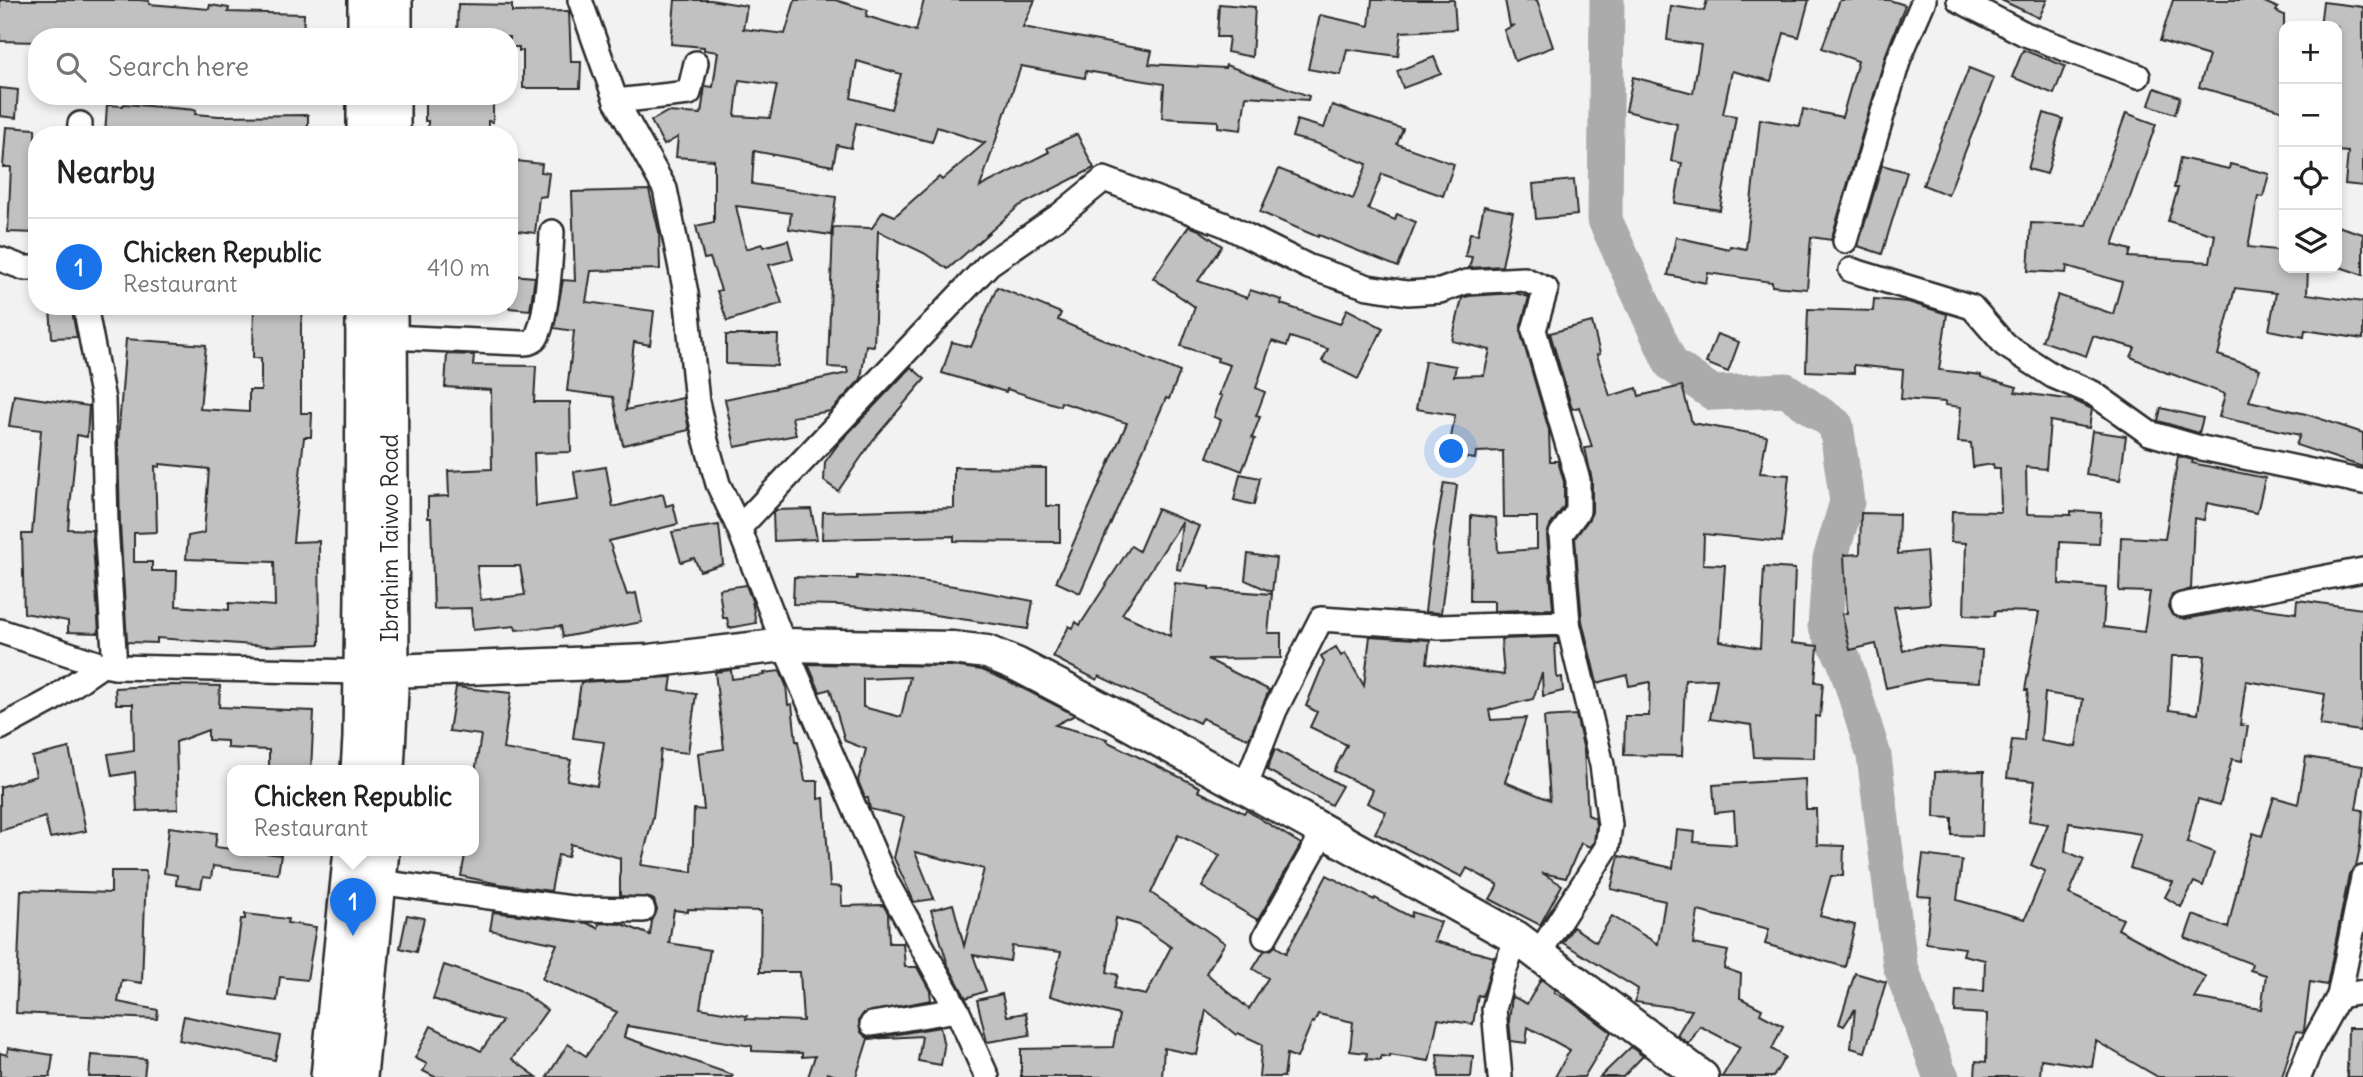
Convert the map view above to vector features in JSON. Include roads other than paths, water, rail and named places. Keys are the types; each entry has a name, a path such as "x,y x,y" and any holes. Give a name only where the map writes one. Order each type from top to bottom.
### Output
{"main road":[{"path":"366,0 366,28"},
{"path":"394,0 394,28"},
{"path":"365,105 365,126"},
{"path":"392,105 392,126"},
{"name":"Ibrahim Taiwo Road","path":"365,315 376,672 385,765"},
{"name":"Ibrahim Taiwo Road","path":"360,765 376,672 389,321"},
{"path":"352,856 353,1077"},
{"path":"353,1077 379,866"}],"street":[{"path":"580,0 616,101 664,189 686,293 697,402 718,484 739,528 784,645 887,883 957,1010 987,1077"},
{"path":"1845,241 1899,58 1924,0"},
{"path":"1959,0 2025,34 2138,76"},
{"path":"616,101 690,93 696,63"},
{"path":"739,528 989,264 1060,215 1104,179 1223,224 1309,267 1368,287 1407,293 1440,291 1466,282 1524,279 1546,289 1534,330 1578,480 1578,511 1561,534 1568,623 1602,765 1610,825 1607,847 1528,946 1504,971 1494,1009 1500,1077"},
{"path":"389,321 521,343 535,340 550,270 552,232"},
{"path":"0,259 28,268"},
{"path":"1851,270 1972,307 2005,345 2053,376 2093,393 2149,433 2197,447 2363,482"},
{"path":"87,315 103,400 109,666"},
{"path":"2182,605 2363,570"},
{"path":"1245,787 1275,710 1321,619 1439,627 1568,623"},
{"path":"0,631 109,666 376,672 649,661 784,645 953,648 987,652 1016,664 1112,714 1528,946 1702,1077"},
{"path":"0,728 109,666"},
{"path":"1265,937 1324,831"},
{"path":"379,866 579,909 643,910"},
{"path":"2299,1077 2311,1047 2339,996 2363,877"},
{"path":"2339,996 2363,992"},
{"path":"872,1024 957,1010"}],"waterway":[{"path":"1607,0 1605,220 1671,364 1713,393 1786,390 1836,425 1847,502 1830,559 1825,626 1844,660 1874,756 1900,965 1942,1077"}],"place":[{"name":"Chicken Republic","path":"353,936"}]}
